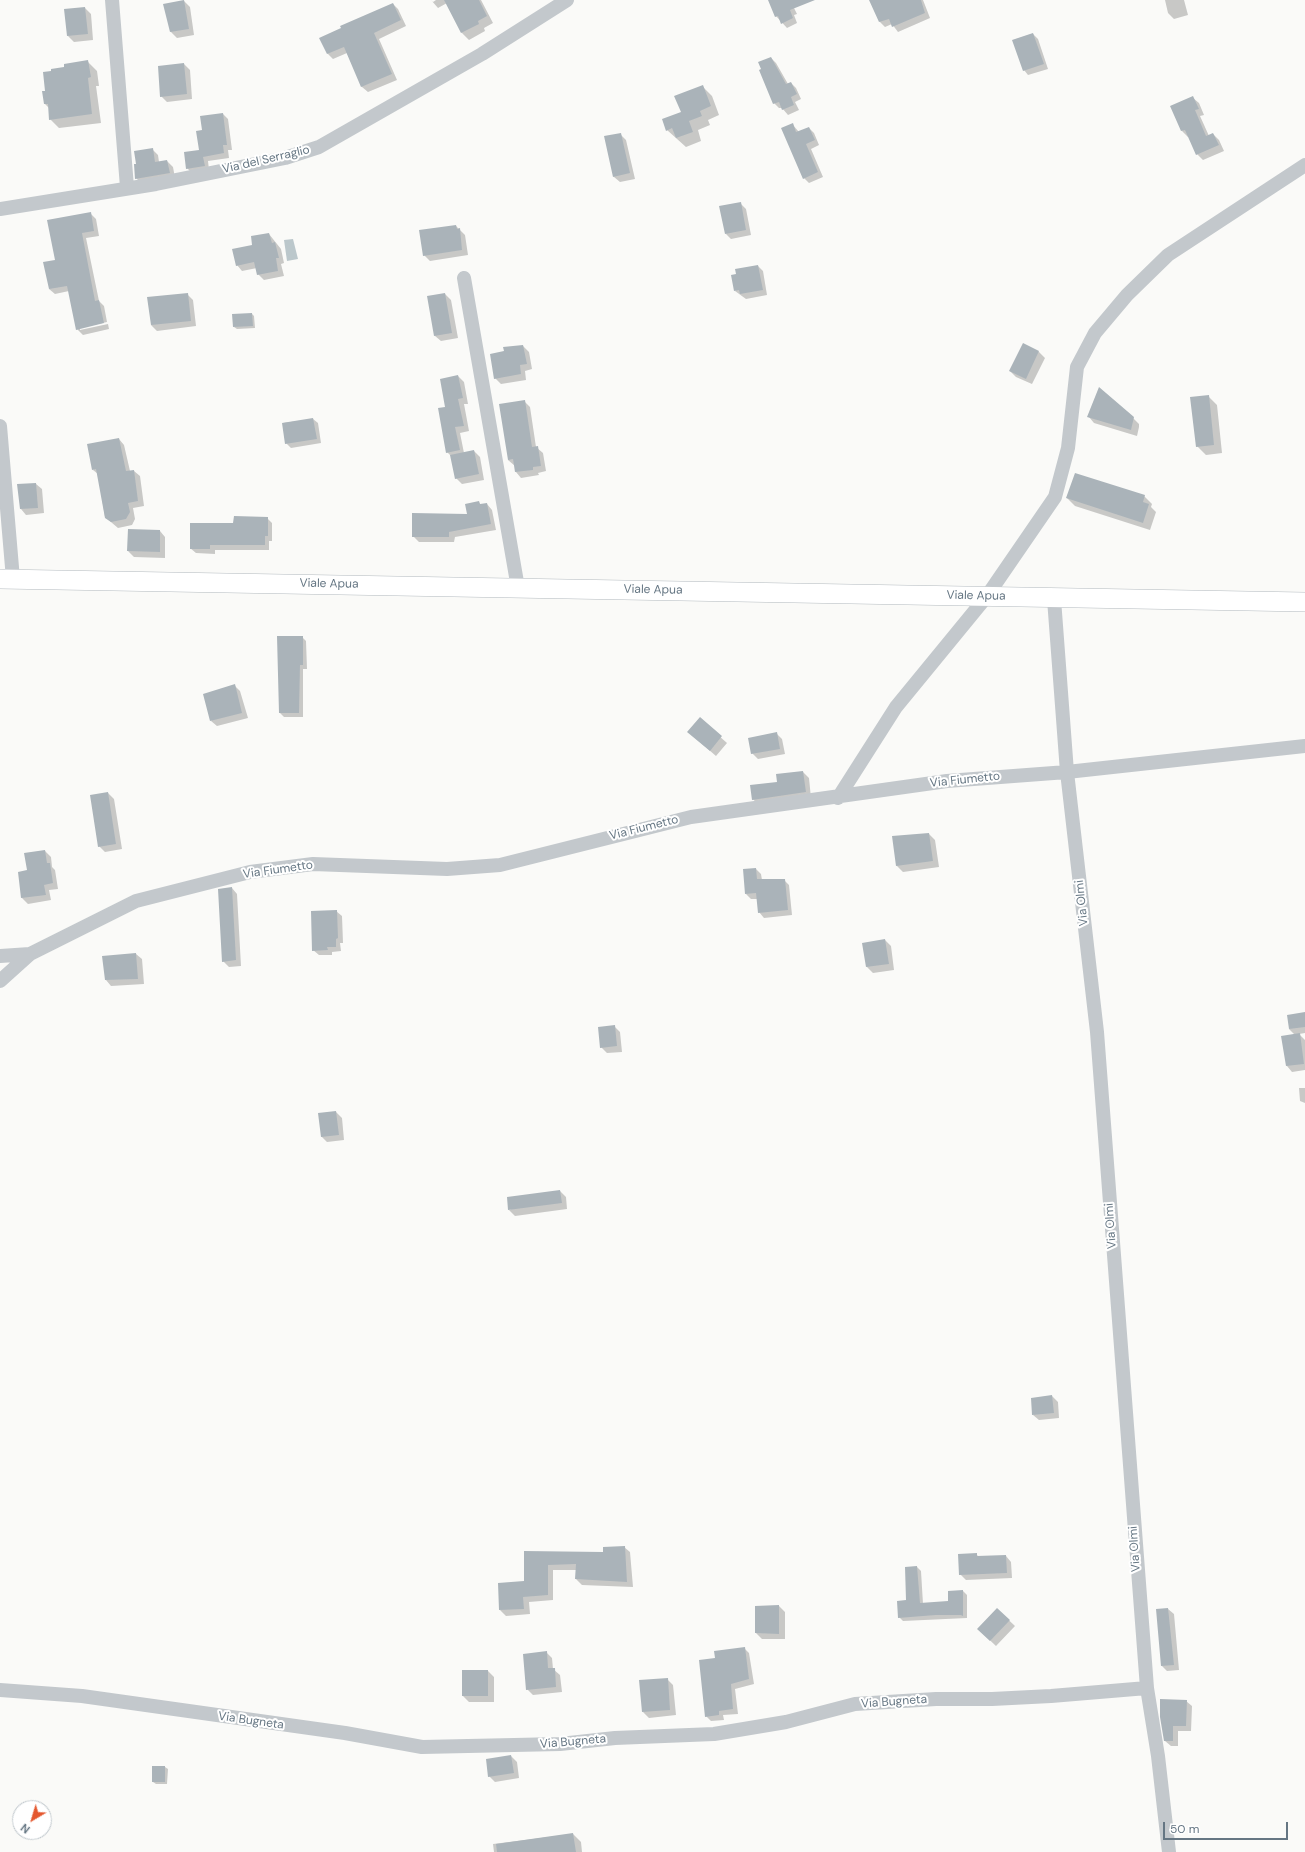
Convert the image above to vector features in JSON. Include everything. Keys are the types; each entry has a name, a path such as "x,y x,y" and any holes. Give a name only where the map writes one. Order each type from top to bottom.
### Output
{"street":[{"path":"112,0 127,187"},
{"name":"Via del Serraglio","path":"0,209 127,187 156,184 278,159 319,147 482,54 567,0"},
{"path":"838,798 896,707 987,596 1055,497 1068,448 1077,367 1095,333 1127,294 1168,255 1305,165"},
{"path":"464,278 518,588"},
{"path":"0,426 6,579"},
{"name":"Viale Apua","path":"6,579 987,596 1054,599 1305,602"},
{"name":"Via Olmi","path":"1054,599 1067,772 1096,1032 1147,1688 1158,1756 1169,1852"},
{"name":"Via Fiumetto","path":"0,956 30,954 136,901 250,872 313,864 447,869 500,865 690,817 838,798 947,781 1067,772 1305,746"},
{"path":"0,981 30,954"},
{"name":"Via Bugneta","path":"0,1690 82,1696 345,1734 422,1747 444,1747 560,1744 615,1738 714,1734 786,1722 855,1704 936,1699 992,1699 1051,1696 1147,1688"}],"shaded area":[{"path":"293,239 298,259 287,261 284,240"}],"building":[{"path":"184,0 189,29 170,32 163,4"},
{"path":"444,0 479,0 487,16 478,21 479,24 461,33"},
{"path":"768,0 815,0 790,10 793,18 781,24 778,16 775,17"},
{"path":"869,0 921,0 925,13 892,27 889,19 879,22"},
{"path":"393,3 401,20 374,33 392,74 361,87 344,47 327,54 319,38 341,28 340,26"},
{"path":"85,7 88,34 67,36 64,9"},
{"path":"1033,33 1044,64 1023,71 1012,40"},
{"path":"771,57 786,84 791,82 797,94 791,97 794,105 782,110 779,102 773,104 759,70 761,69 758,62"},
{"path":"88,60 91,77 88,78 92,114 49,120 48,104 44,104 42,91 45,91 43,72 64,67 64,64"},
{"path":"184,63 187,94 160,97 158,66"},
{"path":"703,85 711,106 700,111 702,116 689,121 693,132 676,138 672,128 666,131 662,119 681,112 674,96"},
{"path":"1193,96 1199,109 1195,110 1206,136 1213,133 1219,145 1196,155 1185,130 1181,131 1170,106"},
{"path":"223,113 227,145 223,145 224,153 203,157 205,166 186,169 184,152 199,150 196,131 202,130 200,116"},
{"path":"793,123 796,132 809,127 815,140 806,144 818,172 803,179 781,128"},
{"path":"621,133 630,173 613,177 604,136"},
{"path":"153,148 155,162 167,160 170,173 135,179 134,164 136,164 134,151"},
{"path":"741,202 746,230 725,234 719,206"},
{"path":"91,212 94,231 82,233 95,301 99,300 104,323 76,330 67,286 49,289 43,262 55,260 47,220"},
{"path":"456,225 457,229 460,228 462,250 423,256 419,230"},
{"path":"269,233 272,243 275,242 279,258 276,258 278,271 257,275 254,262 236,266 232,249 252,245 251,236"},
{"path":"758,265 763,290 740,294 739,290 734,291 731,275 736,274 735,269"},
{"path":"188,293 191,321 151,325 147,297"},
{"path":"445,293 452,333 434,336 427,296"},
{"path":"252,313 253,326 233,327 232,314"},
{"path":"1023,343 1039,351 1026,379 1009,371"},
{"path":"523,345 527,364 520,365 521,374 494,379 490,354 504,351 503,347"},
{"path":"458,375 463,398 458,399 464,426 455,427 460,450 446,453 438,408 445,407 440,379"},
{"path":"1099,387 1134,417 1131,430 1087,417"},
{"path":"1209,395 1214,445 1196,447 1190,397"},
{"path":"525,400 532,447 538,446 541,466 533,467 533,470 515,472 513,459 508,460 499,404"},
{"path":"313,418 317,439 285,444 282,423"},
{"path":"119,438 126,471 134,470 138,501 128,503 130,512 126,519 111,522 105,518 96,469 92,470 87,444"},
{"path":"474,450 479,474 455,479 450,455"},
{"path":"1075,473 1145,495 1143,502 1149,504 1143,523 1066,498"},
{"path":"36,483 38,508 20,509 17,484"},
{"path":"479,501 480,504 487,503 491,524 449,532 449,537 412,537 412,513 467,514 465,504"},
{"path":"234,516 268,517 268,536 265,536 265,545 210,545 210,549 190,549 190,523 233,523"},
{"path":"128,529 160,530 160,552 127,551"},
{"path":"277,636 303,636 303,665 300,665 299,713 279,713"},
{"path":"235,684 242,713 210,721 203,694"},
{"path":"700,717 722,736 710,751 687,732"},
{"path":"777,732 780,749 751,754 748,738"},
{"path":"803,771 806,792 752,800 750,785 777,782 776,774"},
{"path":"108,792 116,844 98,847 90,795"},
{"path":"929,833 933,861 896,866 892,836"},
{"path":"45,850 47,863 50,863 53,883 44,885 46,895 21,898 18,872 27,870 24,853"},
{"path":"756,868 757,879 785,879 788,910 758,913 756,893 745,894 743,869"},
{"path":"232,887 236,960 222,962 218,889"},
{"path":"337,910 338,938 336,939 336,947 327,947 328,950 312,951 311,911"},
{"path":"885,939 889,964 866,967 862,943"},
{"path":"136,953 138,979 105,980 102,956"},
{"path":"1305,1012 1305,1027 1289,1029 1287,1015"},
{"path":"615,1025 617,1046 600,1048 598,1027"},
{"path":"1300,1033 1304,1064 1286,1066 1281,1036"},
{"path":"336,1111 339,1135 321,1137 318,1113"},
{"path":"560,1190 562,1203 508,1210 507,1197"},
{"path":"1052,1395 1054,1413 1032,1415 1031,1398"},
{"path":"625,1546 627,1582 575,1579 576,1564 548,1565 548,1595 523,1597 524,1609 499,1610 498,1583 524,1581 524,1551 603,1552 603,1547"},
{"path":"977,1553 977,1556 1006,1555 1007,1573 959,1575 958,1554"},
{"path":"917,1566 920,1603 948,1601 948,1591 963,1590 963,1616 936,1615 898,1618 897,1601 906,1600 905,1567"},
{"path":"779,1605 779,1634 755,1633 755,1606"},
{"path":"997,1608 1010,1620 990,1641 977,1629"},
{"path":"1168,1608 1174,1665 1161,1666 1156,1609"},
{"path":"745,1647 749,1679 731,1684 733,1709 719,1711 719,1715 705,1717 699,1660 715,1658 714,1651"},
{"path":"547,1651 548,1668 555,1668 556,1687 526,1690 523,1654"},
{"path":"462,1670 488,1670 488,1696 462,1696"},
{"path":"668,1678 670,1710 642,1712 639,1680"},
{"path":"1160,1699 1187,1700 1186,1726 1173,1726 1173,1741 1164,1741 1160,1717"},
{"path":"511,1755 514,1773 488,1777 486,1759"},
{"path":"152,1766 165,1766 165,1782 152,1782"},
{"path":"573,1833 576,1852 497,1852 496,1844"}]}
